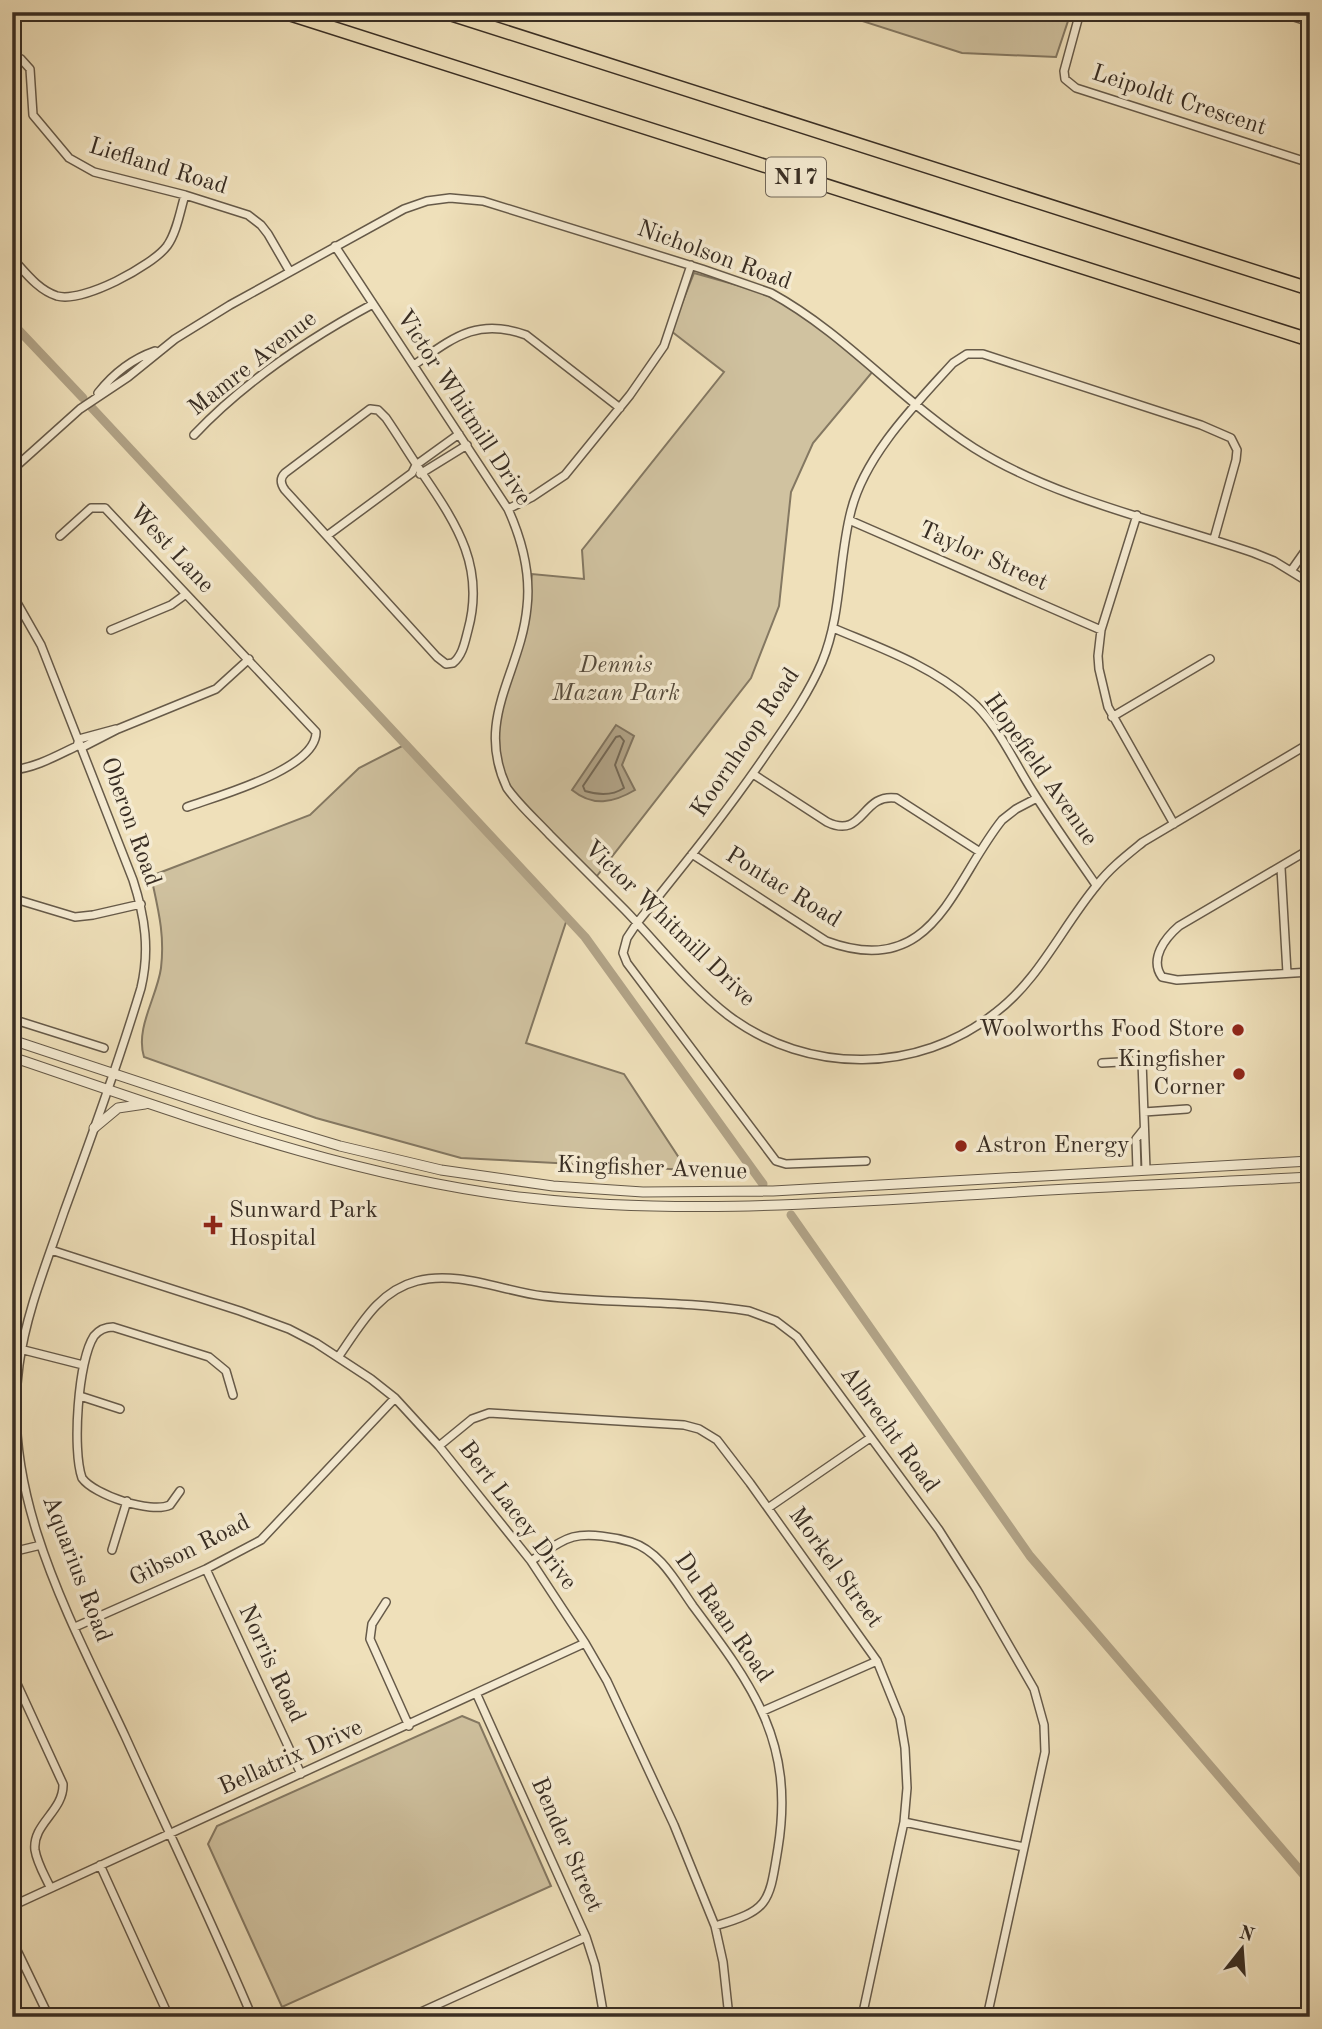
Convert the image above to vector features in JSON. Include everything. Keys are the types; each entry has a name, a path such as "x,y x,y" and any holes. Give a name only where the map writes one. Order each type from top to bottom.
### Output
{"highway":[{"name":"N17","path":"283,12 1310,341"},
{"name":"N17","path":"444,12 1310,289"}],"street":[{"name":"Leipoldt Crescent","path":"1080,12 1064,71 1065,79 1076,88 1310,163"},
{"path":"1278,12 1310,22"},
{"name":"Liefland Road","path":"12,55 21,59 30,69 33,115 69,158 94,172 185,195 255,219 268,234 290,272"},
{"path":"12,258 36,284 58,296 80,297 95,292 160,254 172,239 185,195"},
{"name":"Nicholson Road","path":"12,470 132,361 159,350 219,312 335,246 416,204 438,199 463,198 500,205 754,286 795,306 953,434 1011,469 1068,492 1254,552 1310,583"},
{"name":"Victor Whitmill Drive","path":"335,246 508,509 523,545 528,575 528,606 497,717 495,750 497,764 514,798 719,1007 762,1036 817,1056 855,1061 928,1049 968,1032 996,1013 1031,977 1096,885 1129,853 1310,743"},
{"path":"508,509 565,475 620,408 664,346 691,265"},
{"name":"Mamre Avenue","path":"194,435 221,408 306,342 373,304"},
{"path":"414,365 449,341 474,329 511,329 537,342 620,408"},
{"name":"Koornhoop Road","path":"866,1161 786,1164 770,1156 624,957 624,944 637,923 753,774 810,685 833,628 849,520 858,489 876,455 953,363 960,357 974,353 1225,434 1234,443 1236,460 1214,539"},
{"path":"374,409 386,418 416,465 454,522 472,569 470,626 460,656 453,663 446,664 437,657 285,489 281,481 285,473 365,411 374,409"},
{"path":"328,535 412,473 416,465 459,434"},
{"path":"412,473 423,474 467,445"},
{"name":"West Lane","path":"60,536 91,508 102,507 316,732 314,744 296,762 282,771 187,807"},
{"path":"1137,515 1101,630 1099,669 1103,692 1112,716 1174,824"},
{"name":"Taylor Street","path":"849,520 1101,630"},
{"path":"1291,571 1310,544"},
{"name":"Oberon Road","path":"12,594 41,645 141,904 147,942 144,976 113,1073"},
{"path":"111,630 171,606 186,594"},
{"name":"Hopefield Avenue","path":"833,628 939,676 970,700 990,723 1096,885"},
{"path":"12,770 37,764 79,744 216,689 249,659"},
{"path":"1112,716 1210,659"},
{"path":"753,774 827,822 841,827 853,825 875,802 883,798 896,798 980,852"},
{"name":"Pontac Road","path":"692,854 826,941 863,951 879,950 897,946 922,933 946,909 993,831 1008,814 1037,798"},
{"path":"1310,849 1179,926 1166,938 1156,965 1162,977 1177,981 1310,972"},
{"path":"1281,868 1287,973"},
{"path":"12,898 75,916 93,915 141,904"},
{"path":"12,1019 104,1048"},
{"name":"Kingfisher Avenue","path":"12,1040 295,1133 380,1157 449,1171 553,1186 656,1192 773,1191 1310,1161"},
{"name":"Kingfisher Avenue","path":"12,1056 267,1141 396,1176 490,1193 594,1205 719,1208 1310,1177"},
{"path":"1102,1063 1192,1058"},
{"path":"1142,1061 1144,1129 1136,1139 1142,1170"},
{"name":"Aquarius Road","path":"113,1073 51,1250 21,1350 14,1383 21,1463 28,1502 41,1545 75,1627 252,2017"},
{"path":"94,1128 118,1108 134,1104 154,1104"},
{"path":"1144,1112 1187,1109"},
{"name":"Bert Lacey Drive","path":"51,1250 270,1322 307,1338 339,1356 395,1398 439,1446 531,1561 585,1643 622,1712 700,1884 715,1926 723,1962 729,2017"},
{"name":"Albrecht Road","path":"339,1356 366,1316 383,1299 404,1285 428,1278 465,1280 545,1296 740,1309 767,1317 797,1337 953,1551 1034,1689 1044,1725 1045,1752 987,2017"},
{"path":"180,1491 172,1503 160,1509 97,1492 82,1478 78,1431 80,1396 83,1365 94,1337 102,1329 113,1327 209,1357 226,1371 233,1395"},
{"path":"12,1348 83,1365"},
{"path":"80,1396 120,1409"},
{"name":"Gibson Road","path":"75,1627 205,1569 268,1534 395,1398"},
{"name":"Morkel Street","path":"439,1446 472,1419 489,1413 692,1426 717,1440 768,1508 877,1661 892,1694 901,1726 908,1787 904,1822 862,2017"},
{"path":"768,1508 870,1438"},
{"path":"112,1550 127,1501"},
{"name":"Du Raan Road","path":"531,1561 569,1538 580,1536 625,1541 650,1552 663,1563 742,1672 763,1711 778,1756 783,1797 773,1877 764,1903 753,1913 715,1926"},
{"path":"12,1552 41,1545"},
{"name":"Norris Road","path":"205,1569 301,1774"},
{"path":"386,1602 372,1625 371,1646 409,1726"},
{"name":"Bellatrix Drive","path":"12,1906 477,1695 585,1643"},
{"path":"763,1711 877,1661"},
{"path":"12,1672 63,1784 60,1801 41,1828 36,1844 39,1862 50,1887"},
{"name":"Bender Street","path":"477,1695 586,1937 598,1976 604,2017"},
{"path":"904,1822 1024,1847"},
{"path":"100,1865 169,2017"},
{"path":"410,2017 586,1937"},
{"path":"12,1940 49,2017"}],"green space":[{"path":"853,12 1071,12 1056,57 962,53 859,20"},
{"name":"Dennis Mazan Park","path":"694,273 758,291 796,310 874,370 813,443 791,492 779,606 751,678 593,881 509,797 496,761 496,721 527,610 532,574 584,579 582,550 724,372 671,331"},
{"path":"408,743 568,916 526,1043 624,1074 687,1170 461,1158 316,1118 144,1057 142,1035 159,979 162,956 160,922 151,876 310,815 359,768"},
{"path":"462,1716 479,1723 551,1886 282,2007 208,1844 217,1826"}],"water":[{"path":"616,725 634,736 622,765 635,790 611,800 588,799 572,790"}],"waterway":[{"path":"12,323 83,398"},
{"path":"92,408 585,937 763,1184"},
{"path":"791,1215 1030,1556 1310,1882"}],"place":[{"name":"Woolworths Food Store","path":"1238,1030"},
{"name":"Kingfisher Corner","path":"1239,1074"},
{"name":"Astron Energy","path":"961,1146"},
{"name":"Sunward Park Hospital","path":"213,1225"}]}
